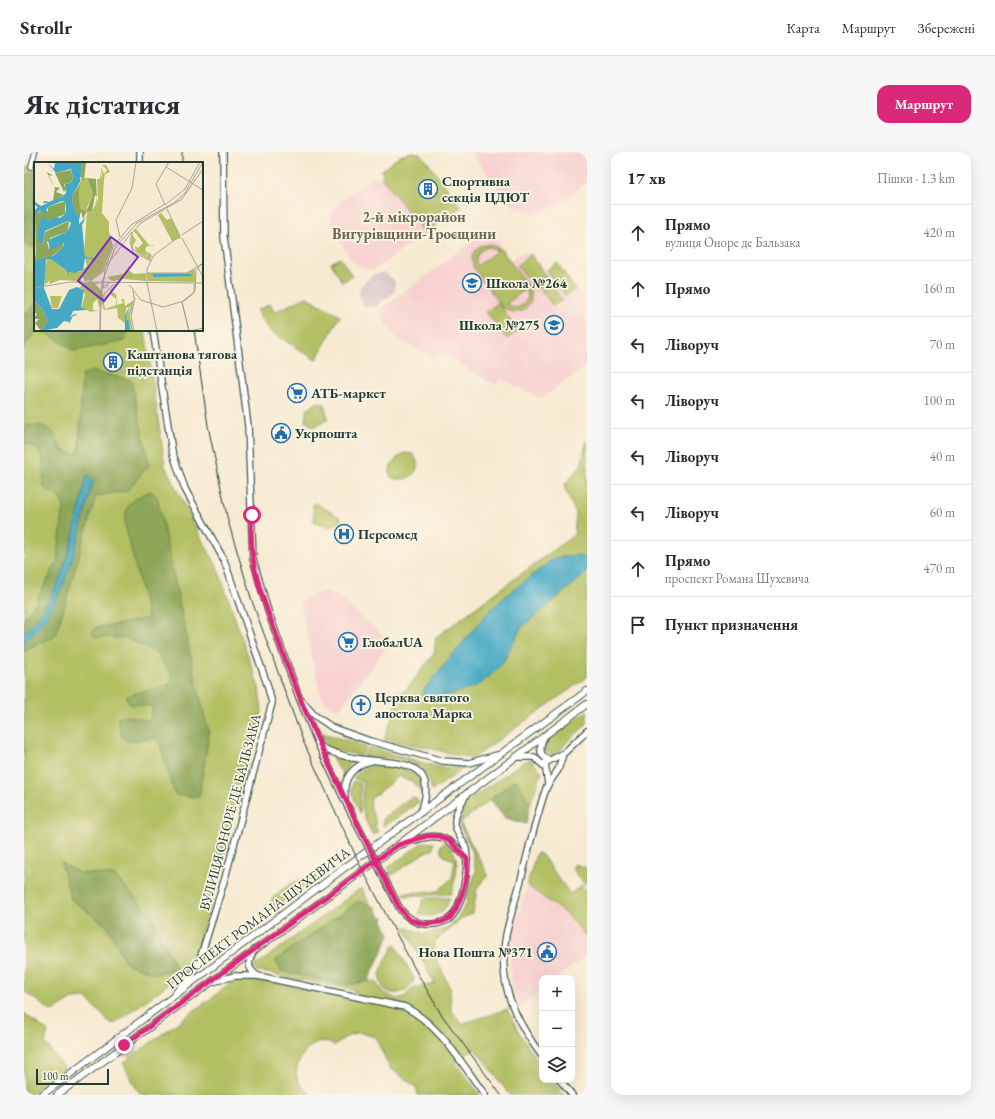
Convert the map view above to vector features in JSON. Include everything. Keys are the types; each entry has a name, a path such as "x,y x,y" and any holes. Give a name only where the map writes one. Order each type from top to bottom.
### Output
{"main road":[{"name":"ПРОСПЕКТ РОМАНА ШУХЕВИЧА","path":"42,1095 421,812 587,691"},
{"name":"ПРОСПЕКТ РОМАНА ШУХЕВИЧА","path":"57,1095 398,845 587,704"}],"street":[{"path":"31,167 35,152"},
{"path":"223,152 224,237 248,426 252,549 256,571 268,611 298,695 319,746 400,909 410,920 425,924 442,922 450,918 456,909 467,875 467,859 466,848 455,824 458,809 468,792"},
{"name":"ВУЛИЦЯ ОНОРЕ ДЕ БАЛЬЗАКА","path":"152,331 172,451 185,488 224,560 267,684 272,704 225,878 199,962 192,974 172,998"},
{"path":"298,695 314,715 328,725 342,732 370,741 443,761 469,763 503,753"},
{"path":"544,766 551,760 563,754 587,731"},
{"path":"547,733 543,740 541,751 543,757 559,765"},
{"path":"319,746 329,752 411,766 419,772 425,782 427,792 421,812"},
{"path":"539,1052 523,1029 512,1009 506,986 503,956 510,917 548,784 558,770 563,754"},
{"path":"514,758 524,756 534,757 544,766 548,784"},
{"path":"347,805 344,788 348,777 358,766 375,760"},
{"path":"546,772 550,774 555,773"},
{"path":"398,845 427,836 439,836 455,845 467,859"},
{"path":"255,949 248,961 252,972 258,976"},
{"path":"208,984 235,976 258,976 392,1003 417,1013 437,1031 485,1095"},
{"path":"562,1083 572,1095"}],"shaded area":[{"path":"471,152 587,152 587,183 553,208 535,213 516,208 503,196"},
{"path":"372,177 378,179 381,177 425,233 374,270 368,270 353,262 334,230 331,217 332,211 339,203"},
{"path":"489,229 511,260 521,253 532,254 565,297 577,289 587,303 587,366 542,399 501,379 495,385 441,353 434,359 397,338 377,312"},
{"path":"384,272 393,279 395,283 394,292 376,307 365,307 359,295 360,287 373,275"},
{"name":"ГлобалUA","path":"326,591 336,595 391,642 339,709 323,700 316,677 300,601"},
{"path":"527,885 566,914 587,937 587,955 561,975 539,975 539,991 518,1008 511,981 509,946"}],"green space":[{"path":"412,152 418,153 425,159 461,207 425,233 381,177 384,175 381,171 400,156"},
{"path":"29,166 34,169 34,331 145,331 165,466 199,534 217,566 259,688 262,711 196,955 185,971 116,1023 110,1023 86,998 73,999 52,1012 24,991 24,168"},
{"path":"34,173 34,247 24,244 24,176"},
{"path":"490,244 501,250 530,288 531,301 523,311 513,312 503,308 473,267 472,257 475,250 480,246","holes":["489,247 497,251 477,266 476,259 478,254 482,249","526,289 528,297 523,305 516,308 506,304"]},
{"path":"531,255 549,281 536,290 517,265"},
{"path":"340,258 352,276 342,282 331,263"},
{"path":"557,263 575,289 565,296 547,270"},
{"path":"550,283 562,300 553,306 541,290"},
{"path":"307,297 340,316 316,360 270,331 256,311 270,304 274,312"},
{"path":"498,303 518,331 507,339 486,312"},
{"path":"34,305 34,331 128,331 124,341 74,351 47,333 35,332 24,347 24,316"},
{"path":"90,371 131,380 149,465 127,491 96,496 61,618 54,637 40,642 24,652 24,618 34,605 57,562 64,506 61,498 44,488 43,461 38,450 24,443 24,426 48,428 55,435 60,448 72,454 79,453 82,376"},
{"path":"318,402 325,404 326,413 329,418 314,427 305,421 307,410"},
{"path":"587,440 587,677 472,759 426,747 384,740 400,693 406,690 434,654 436,637 574,535 576,514 564,486 581,465"},
{"path":"404,453 413,454 417,465 416,470 413,474 403,479 391,477 391,466 395,460"},
{"path":"151,491 157,497 194,672 209,734 199,797 175,795 160,743 155,738 128,741 122,737 118,718 126,716 149,721 153,707 129,704 126,696 171,684 172,677 157,653 126,638 94,637 92,631 98,627 122,624 148,618 125,524 125,517 128,506 134,499"},
{"path":"315,503 341,518 340,522 328,528 314,521 313,505"},
{"path":"587,711 587,724 565,744 558,755 552,757 545,750 545,742"},
{"path":"320,732 366,747 361,756 330,749"},
{"path":"369,747 438,767 464,768 432,791 428,779 422,770 415,764 406,760 363,757"},
{"path":"332,756 354,761 348,765 343,774 334,762"},
{"path":"531,760 542,772 530,804 516,779 460,823 488,875 477,888 473,913 463,918 434,942 434,955 450,988 451,1010 462,1024 507,1009 520,1034 539,1062 539,1083 554,1083 564,1095 510,1095 475,1049 455,1062 480,1095 418,1095 416,1087 390,1068 375,1037 358,1032 344,1038 335,1046 328,1042 321,1042 314,1045 302,1056 296,1071 297,1078 301,1085 311,1095 142,1095 136,1088 123,1063 233,982 257,980 348,996 357,991 257,971 254,967 361,888 371,906 359,901 276,960 281,971 347,985 368,981 376,982 383,993 397,999 404,997 415,987 435,984 404,927 425,934 445,929 457,919 467,903 467,896 476,872 472,850 459,824 466,802 523,762"},
{"path":"372,766 398,767 413,774 422,786 423,796 412,781 403,779 400,775 371,798 371,810 375,819 375,826 378,831 373,835 366,821 363,810 362,798 364,783 353,778 362,770"},
{"path":"516,779 530,804 526,824 505,818 490,800"},
{"path":"353,781 361,784 360,813 351,791"},
{"path":"414,797 419,802 384,826 382,824 384,817 410,798"},
{"path":"423,842 434,843 433,849 425,852 392,875 388,868"},
{"path":"444,843 454,853 457,866 451,894 404,896 403,893 438,891 452,878 455,860 442,854 441,845"},
{"path":"536,854 541,854 570,894 582,885 587,892 587,937 566,914 527,885"},
{"path":"61,863 80,873 114,875 151,915 176,968 155,974 126,963 107,926 71,899"},
{"path":"575,864 587,868 587,884 584,884 572,868"},
{"path":"318,876 269,912 271,900 281,890 304,878"},
{"path":"450,898 445,908 439,914 430,916 419,915 423,899"},
{"path":"359,901 375,907 380,917 384,917 383,921 390,934 368,981 347,985 281,971 276,960"},
{"path":"395,944 414,979 407,989 401,992 390,993 382,986 380,975 383,966"},
{"path":"24,1013 48,1032 45,1043 65,1069 31,1095 24,1095"}],"water":[{"path":"87,475 93,480 70,567 52,608 39,626 24,642 24,634 38,618 50,599 59,580 72,538"},
{"path":"577,555 587,559 587,570 582,577 521,628 502,664 490,676 475,687 430,699 424,698 422,692 487,613 508,594 554,558"}],"tram line":[{"path":"182,152 182,162"},
{"path":"194,331 208,426 228,521 252,601 303,741 360,865 416,971 441,1014 501,1095"}],"place":[{"name":"Спортивна секція ЦДЮТ","path":"428,189"},
{"name":"Школа №264","path":"472,283"},
{"name":"Школа №275","path":"554,325"},
{"name":"Каштанова тягова пiдстанцiя","path":"113,362"},
{"name":"АТБ-маркет","path":"297,393"},
{"name":"Укрпошта","path":"281,433"},
{"name":"Персомед","path":"344,534"},
{"name":"ГлобалUA","path":"348,642"},
{"name":"Церква святого апостола Марка","path":"361,705"},
{"name":"Нова Пошта №371","path":"547,952"}],"district":[{"name":"2-й мікрорайон Вигурівщини-Троєщини","path":"414,226"}],"route":[{"path":"124,1045 367,867 398,845 427,836 439,836 455,845 467,859 467,875 462,894 456,909 450,918 434,924 425,924 410,920 400,909 347,805 323,755 298,695 268,611 256,571 252,549 252,515"}]}
